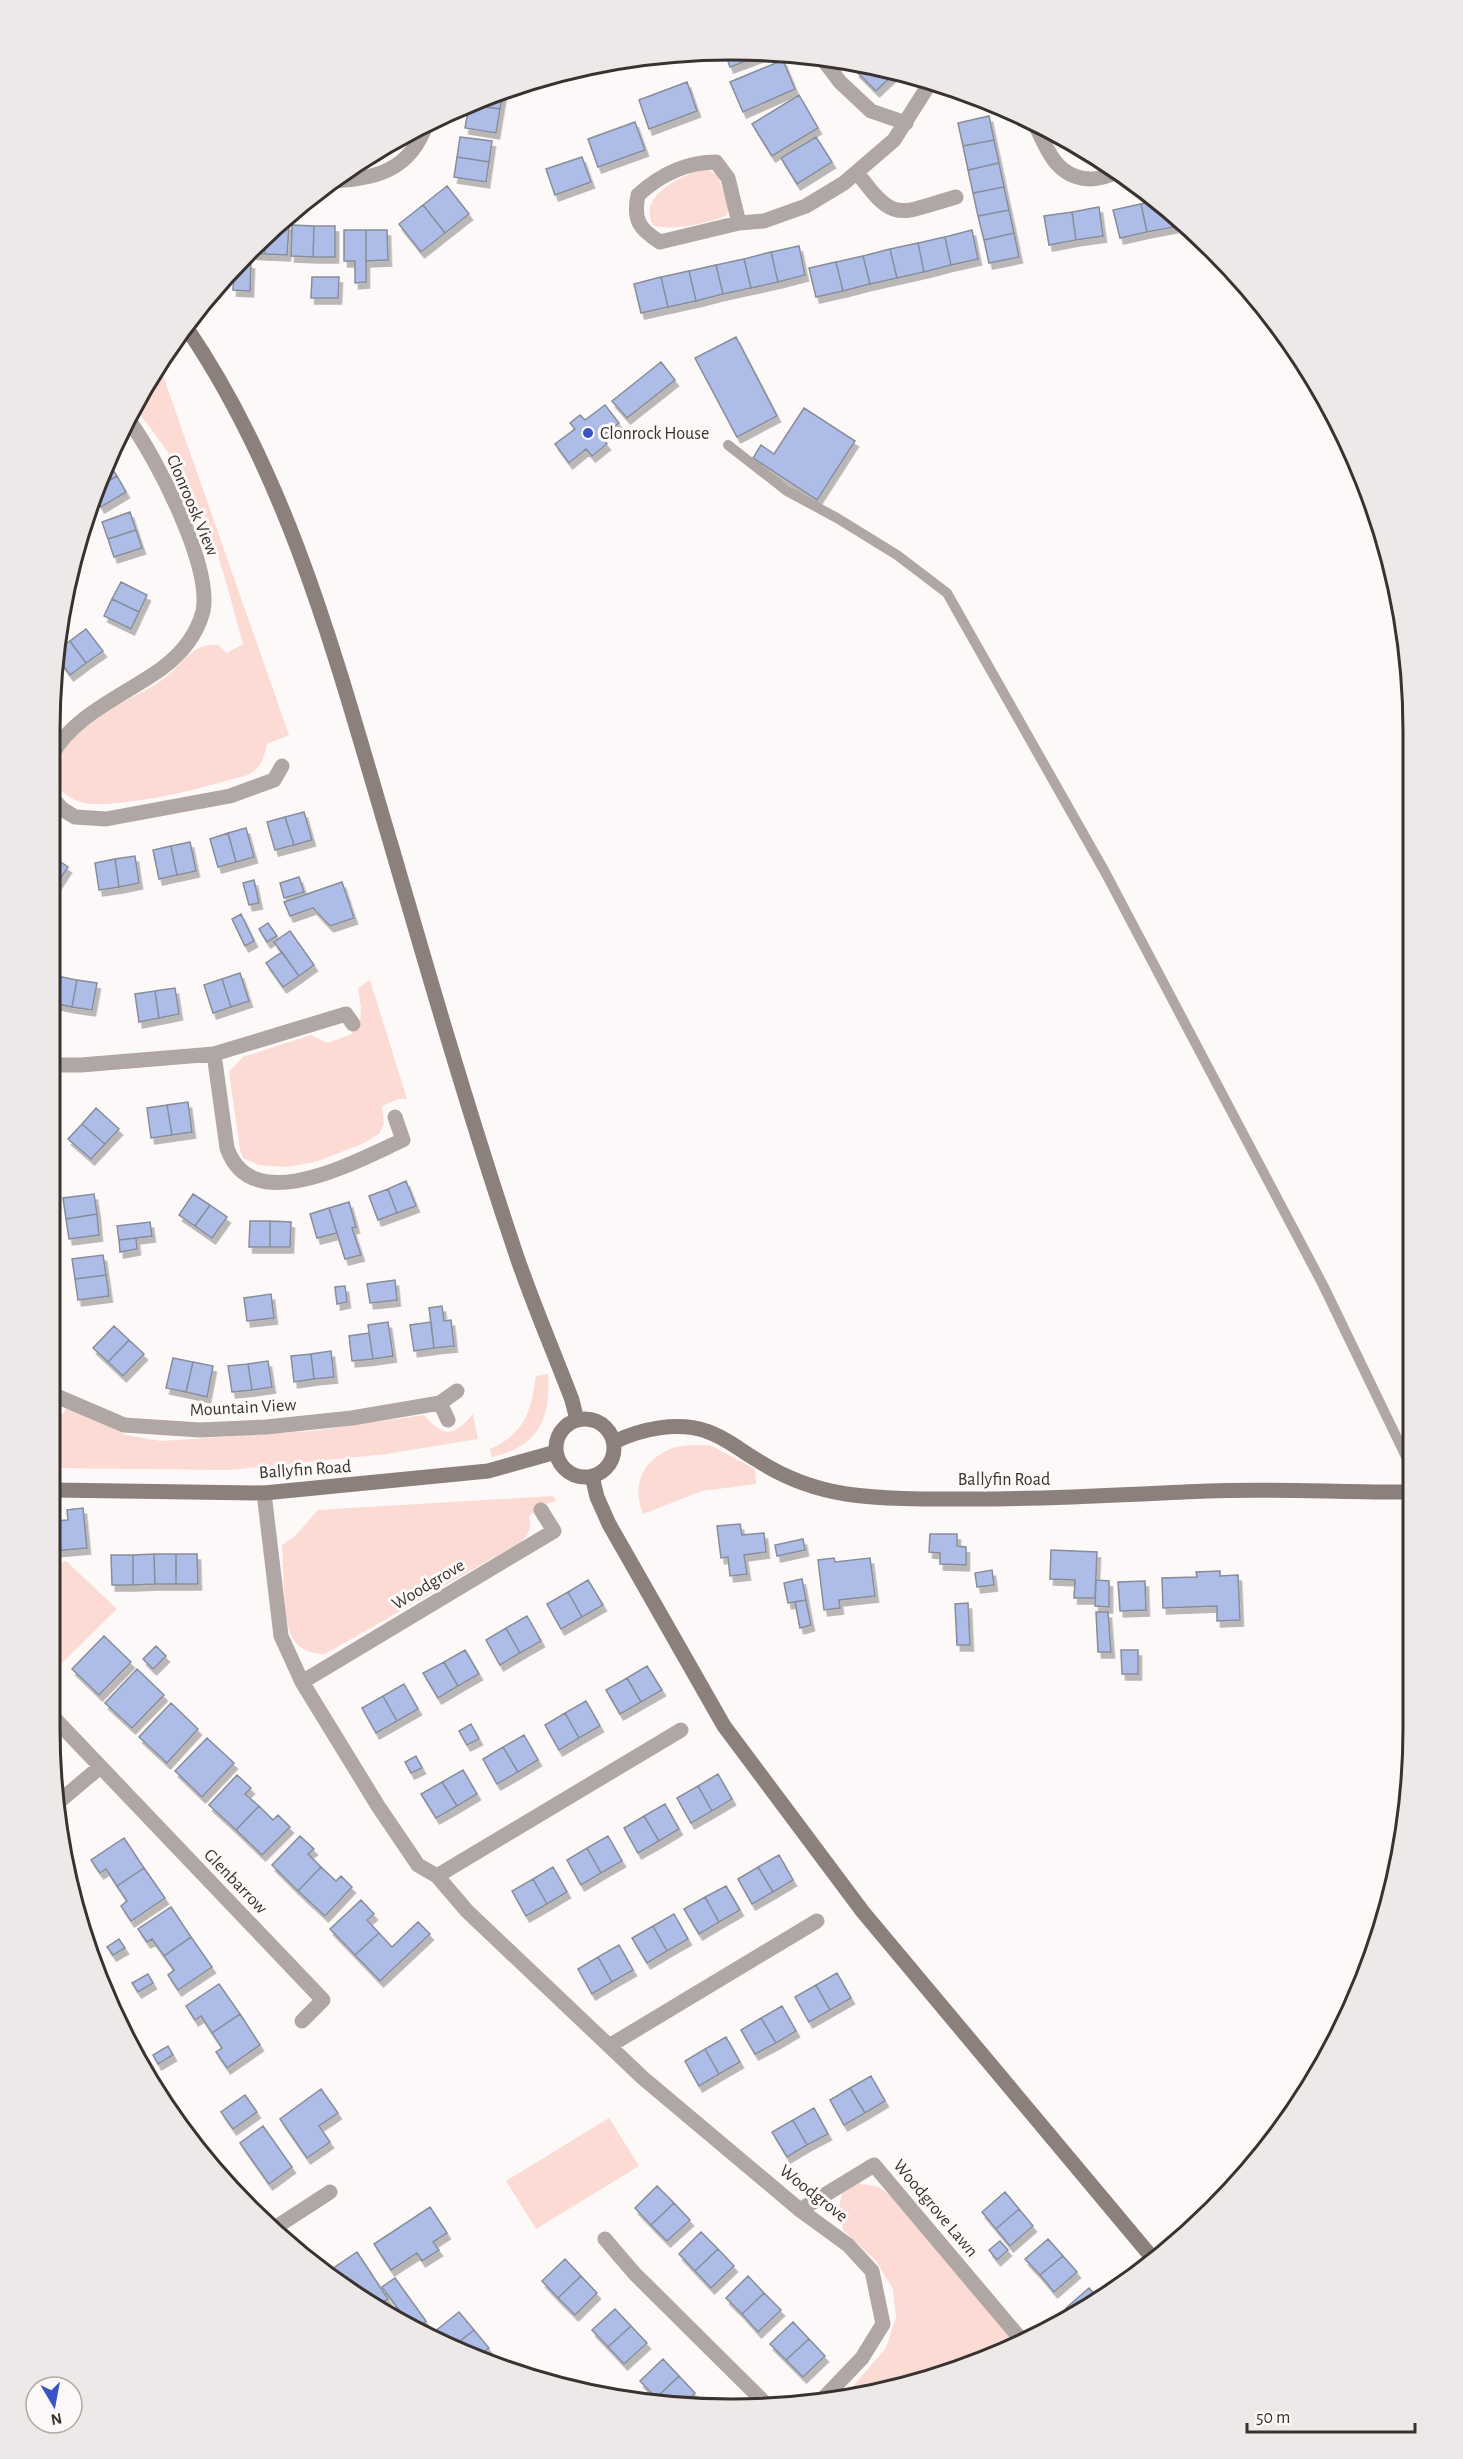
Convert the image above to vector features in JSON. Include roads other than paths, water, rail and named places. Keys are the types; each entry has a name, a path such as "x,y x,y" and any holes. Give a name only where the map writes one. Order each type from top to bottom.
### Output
{"street":[{"path":"829,68 840,82 871,111 906,123"},
{"path":"739,223 728,178 716,162 677,169 654,181 638,195 636,217 646,233 660,242 739,223 764,221 806,206 844,183 894,140 926,90"},
{"path":"1041,136 1055,165 1075,175 1092,179 1108,175"},
{"path":"350,179 373,176 402,162 415,148 420,137"},
{"path":"857,172 884,206 901,213 956,197"},
{"path":"191,334 235,406 267,474 309,581 348,701 511,1241 572,1400 577,1420"},
{"name":"Clonroosk View","path":"60,744 69,732 85,718 162,668 185,648 195,632 203,611 204,590 199,564 184,524 148,451 133,427"},
{"path":"60,807 75,817 106,819 230,796 274,780 282,766"},
{"path":"60,1065 214,1054 346,1014 353,1024"},
{"path":"214,1054 227,1148 238,1169 254,1180 268,1183 306,1179 404,1140 395,1117"},
{"name":"Mountain View","path":"60,1398 124,1425 178,1430 309,1423 352,1418 440,1403 457,1391"},
{"path":"440,1403 448,1420"},
{"path":"593,1419 601,1423 614,1442 612,1460 600,1473 592,1476 573,1475 565,1469 556,1452 558,1435 570,1423 577,1420 593,1419"},
{"name":"Ballyfin Road","path":"614,1442 632,1433 657,1429 704,1430 722,1437 776,1472 811,1485 844,1494 895,1499 1062,1499 1211,1491 1403,1492"},
{"name":"Ballyfin Road","path":"60,1490 264,1493 488,1471 556,1452"},
{"path":"592,1476 597,1497 609,1524 724,1726 863,1912 1029,2114 1148,2253"},
{"name":"Woodgrove","path":"264,1493 281,1636 302,1682 378,1806 418,1864 437,1876 467,1911 643,2078 800,2210 848,2245 872,2271 883,2324 862,2358 830,2391"},
{"name":"Woodgrove","path":"302,1682 554,1531 541,1510"},
{"name":"Glenbarrow","path":"60,1724 323,2000 302,2020"},
{"path":"437,1876 681,1730"},
{"path":"64,1797 100,1767"},
{"path":"609,2046 817,1920"},
{"name":"Woodgrove Lawn","path":"800,2210 874,2165 1017,2335"},
{"path":"281,2224 330,2192"},
{"path":"605,2239 634,2272 760,2398"}],"lane":[{"path":"728,445 787,491 837,518 897,555 947,593 1105,872 1323,1285 1403,1450"}],"place":[{"name":"Clonrock House","path":"588,433"}]}
